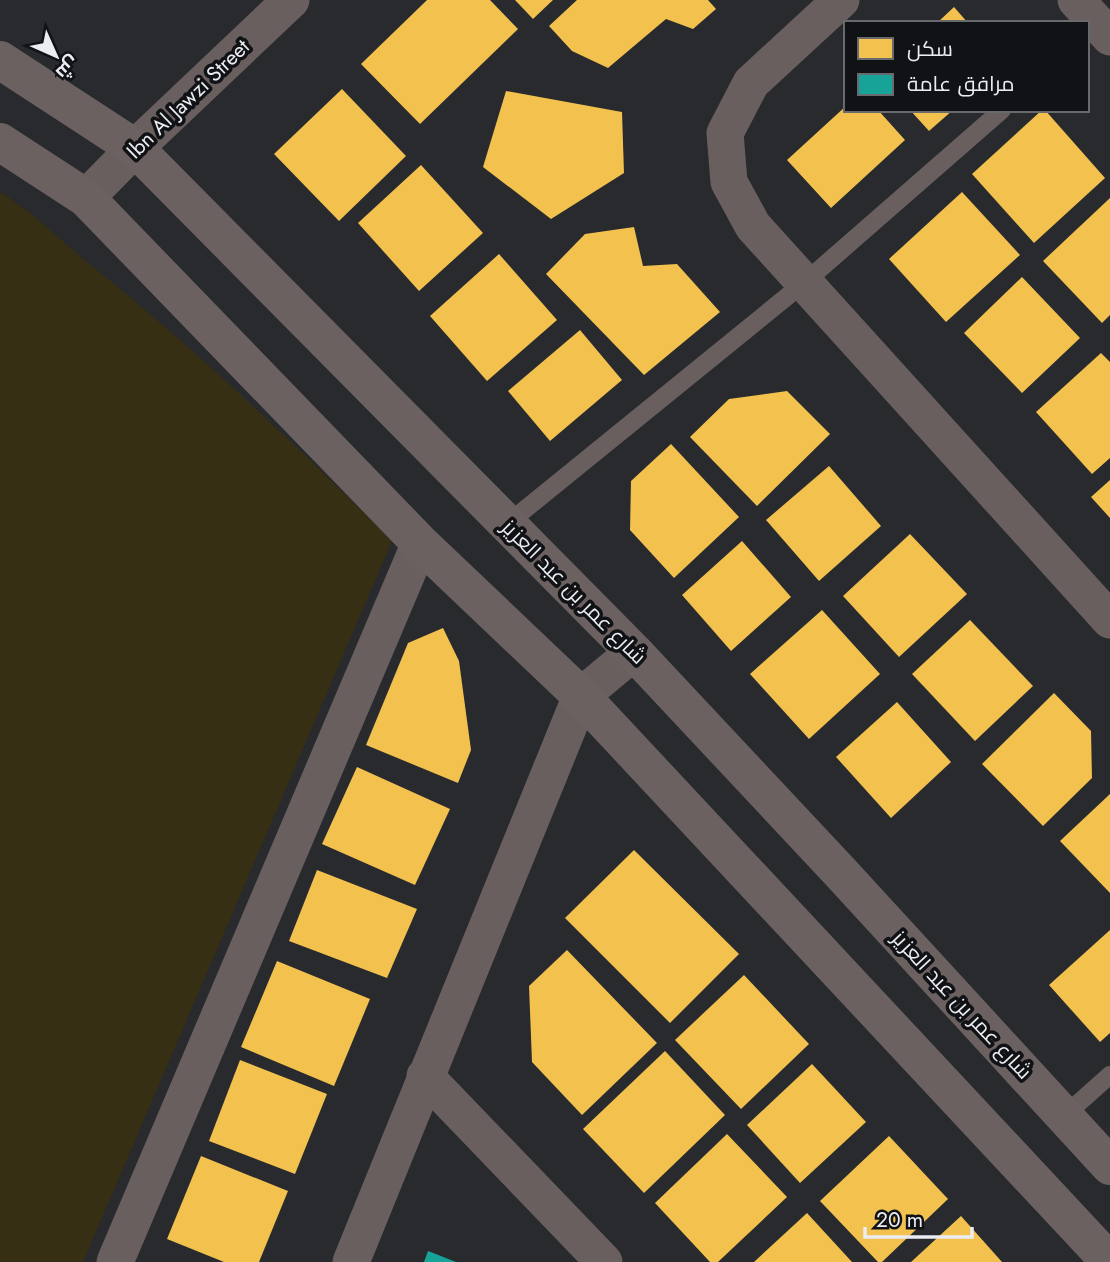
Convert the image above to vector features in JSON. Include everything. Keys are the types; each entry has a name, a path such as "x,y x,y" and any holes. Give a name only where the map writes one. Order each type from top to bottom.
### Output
{"street":[{"name":"Ibn Al Jawzi Street","path":"86,198 291,0"},
{"path":"841,0 751,83 725,134 729,182 753,226 1110,620"},
{"name":"شارع عمر بن عبد العزيز","path":"0,60 135,148 634,652 1110,1166"},
{"path":"0,142 86,198 420,543 581,696 1110,1262"},
{"path":"115,1262 420,543"},
{"path":"351,1262 581,696 634,652"},
{"path":"425,1076 604,1262"}],"lane":[{"path":"507,524 805,282 1000,112"},
{"path":"1064,1116 1110,1075"}],"sand":[{"path":"0,192 36,218 208,365 392,541 83,1262 0,1262"}],"building: سكن":[{"path":"427,0 490,0 518,29 420,124 361,64"},
{"path":"515,0 553,0 533,19"},
{"path":"577,0 708,0 716,9 693,29 666,19 608,68 572,51 549,26"},
{"path":"954,7 966,21 939,21"},
{"path":"342,89 406,156 339,221 274,154"},
{"path":"506,91 622,112 624,173 551,219 483,167"},
{"path":"844,108 844,112 880,112 905,140 831,208 787,160"},
{"path":"912,112 951,112 929,131"},
{"path":"1040,112 1047,112 1105,178 1034,243 972,174"},
{"path":"421,165 483,233 419,291 358,223"},
{"path":"962,192 1020,255 946,322 889,259"},
{"path":"1110,198 1110,315 1102,323 1043,261"},
{"path":"634,227 643,266 677,264 720,312 644,375 546,274 585,234"},
{"path":"499,254 557,320 487,381 430,316"},
{"path":"1022,277 1080,338 1022,393 964,333"},
{"path":"580,330 622,380 550,441 508,391"},
{"path":"1101,353 1110,362 1110,458 1092,474 1036,412"},
{"path":"787,391 830,434 757,506 690,437 729,399"},
{"path":"671,444 739,517 674,578 630,530 631,481"},
{"path":"829,466 881,526 819,581 766,520"},
{"path":"1110,480 1110,518 1091,497"},
{"path":"910,534 967,594 899,657 843,596"},
{"path":"742,541 791,597 731,651 682,595"},
{"path":"822,610 880,674 809,739 750,674"},
{"path":"970,620 1033,686 975,741 912,674"},
{"path":"443,628 459,661 471,750 458,783 366,745 408,643"},
{"path":"1054,693 1091,731 1092,778 1043,826 982,764"},
{"path":"897,702 951,762 891,818 836,757"},
{"path":"357,767 450,809 415,885 322,844"},
{"path":"1110,794 1110,893 1060,841"},
{"path":"634,850 739,954 670,1023 565,918"},
{"path":"317,870 417,909 387,978 289,941"},
{"path":"1110,930 1110,1033 1100,1042 1049,985"},
{"path":"567,950 657,1043 582,1115 532,1062 529,986"},
{"path":"277,961 370,999 334,1086 241,1047"},
{"path":"744,975 809,1044 741,1109 675,1040"},
{"path":"665,1051 725,1115 644,1193 583,1129"},
{"path":"240,1060 327,1094 295,1174 209,1141"},
{"path":"812,1064 866,1122 800,1183 747,1125"},
{"path":"727,1134 787,1197 718,1262 710,1262 655,1203"},
{"path":"889,1136 948,1199 882,1262 878,1262 820,1201"},
{"path":"201,1156 288,1191 259,1262 224,1262 167,1239"},
{"path":"807,1213 852,1262 754,1262"},
{"path":"961,1216 1002,1262 911,1262"}],"building: مرافق عامة":[{"path":"428,1251 456,1262 424,1262"}]}
